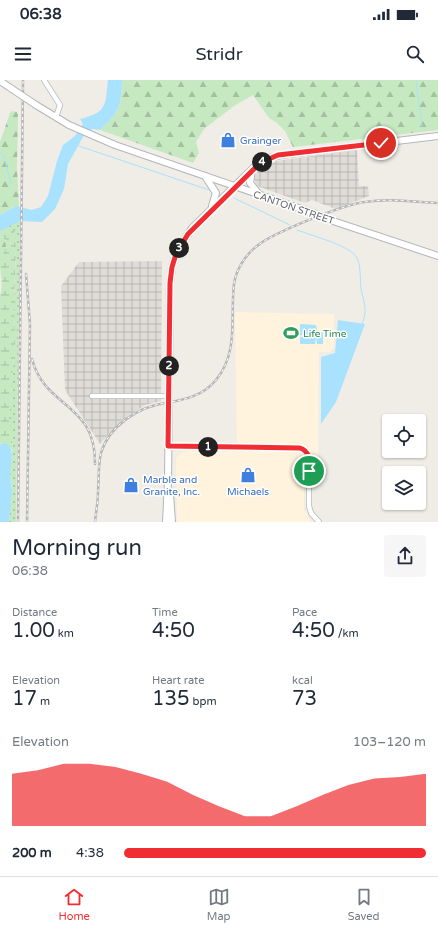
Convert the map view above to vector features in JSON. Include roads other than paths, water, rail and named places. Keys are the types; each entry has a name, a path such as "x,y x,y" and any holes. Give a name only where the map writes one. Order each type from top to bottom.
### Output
{"main road":[{"name":"CANTON STREET","path":"0,81 56,117 91,135 129,150 438,256"},
{"path":"166,522 168,482 170,283 172,267 179,247 188,234 254,167 266,159 278,155 438,136"},
{"path":"254,167 250,175 250,182 253,190 259,195"},
{"path":"205,176 216,193 210,210"},
{"path":"168,482 172,522"}],"street":[{"path":"44,80 60,105 56,117"},
{"path":"92,396 169,396"},
{"path":"168,446 285,448 304,450 307,452 309,458 309,506 311,513 319,522"}],"water":[{"path":"108,80 122,80 121,97 118,108 112,118 100,130 92,129 83,137 68,164 64,189 55,209 42,222 20,221 0,231 0,215 16,206 32,210 41,207 48,196 57,161 63,145 75,136 83,124 80,119 96,113 103,106"},
{"path":"338,320 365,324 336,402 321,424 321,357 335,353"},
{"path":"300,324 316,325 317,330 323,333 323,344 317,344 316,337 315,344 300,344 300,337 308,336 300,335"},
{"path":"5,443 10,446 12,455 10,476 12,490 9,522 0,522 0,444"}],"waterway":[{"path":"416,80 422,126"},
{"path":"79,146 209,190"},
{"path":"0,152 4,156 11,184"},
{"path":"234,198 290,225"},
{"path":"297,230 339,245 353,253 357,258 365,306 365,315 362,324"}],"railway":[{"path":"18,522 23,80"},
{"path":"95,522 98,500 100,458 105,443 111,434 118,426 135,413 155,405 186,399 199,394 216,380 223,369 231,346 235,279 242,263 257,246 265,240 292,227 326,213 355,204 383,200 438,203"},
{"path":"26,274 30,324 27,522"},
{"path":"32,359 38,375 47,388 69,407 87,428 93,444 95,464"}],"place":[{"name":"Grainger","path":"228,140"},
{"name":"Life Time","path":"291,333"},
{"name":"Michaels","path":"248,475"},
{"name":"Marble and Granite, Inc.","path":"131,485"}]}
